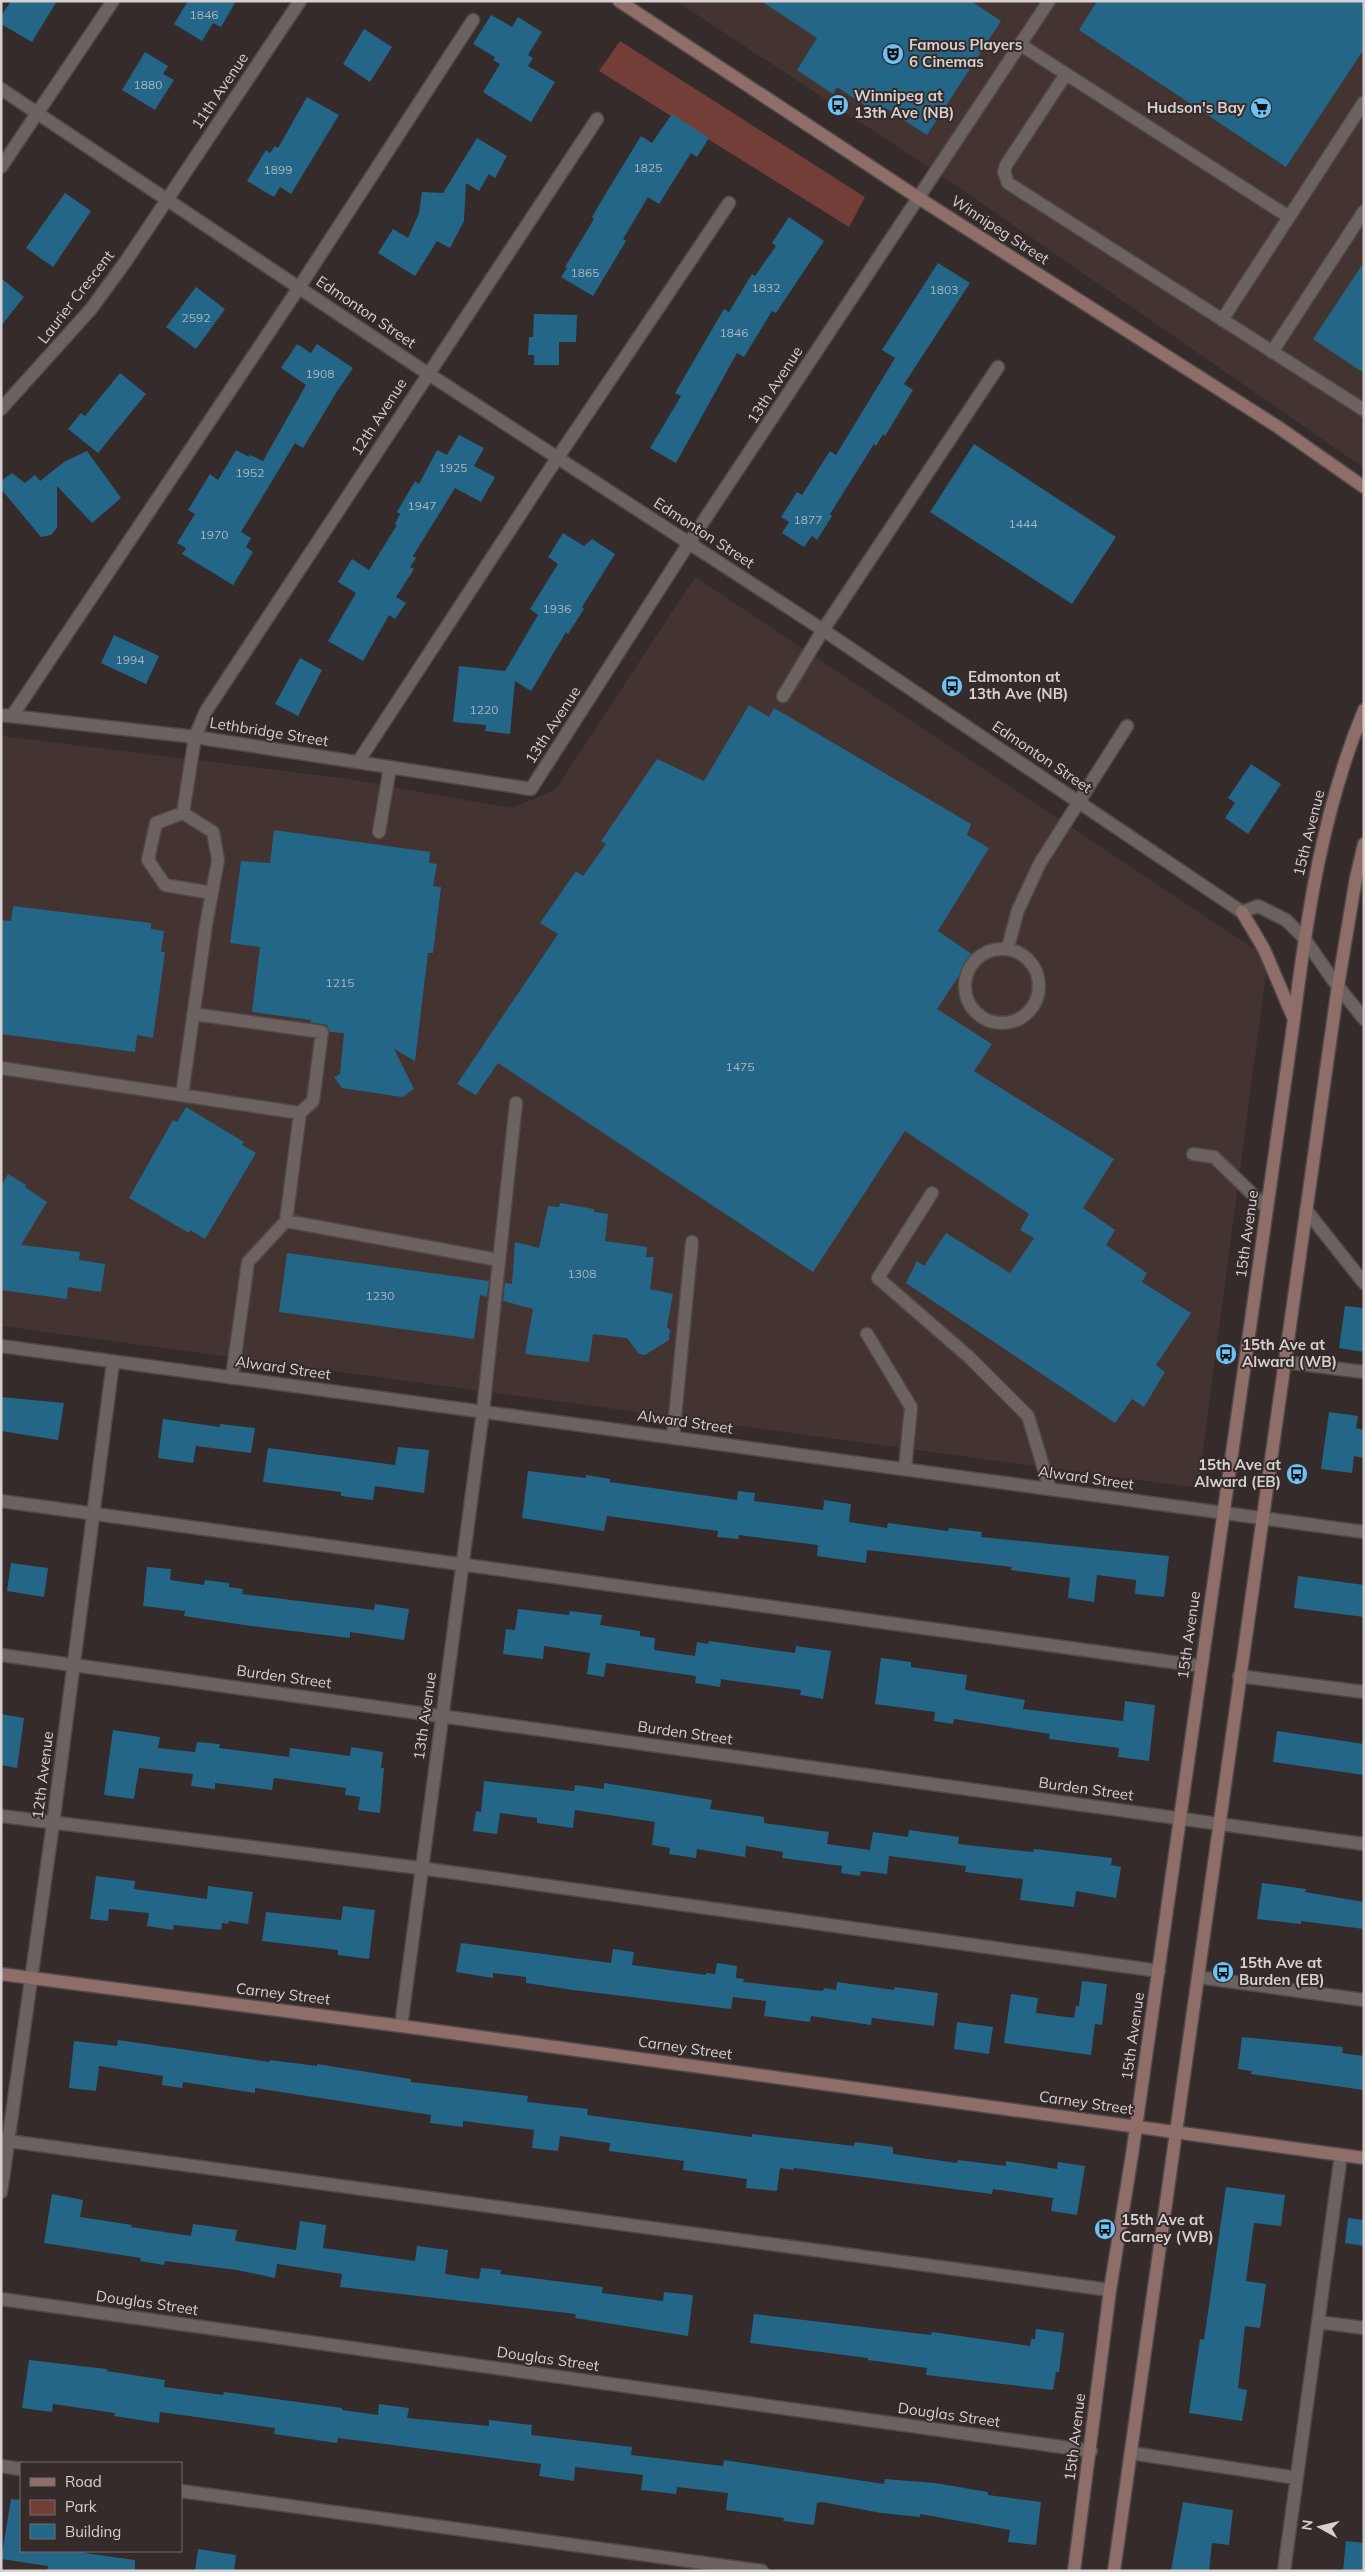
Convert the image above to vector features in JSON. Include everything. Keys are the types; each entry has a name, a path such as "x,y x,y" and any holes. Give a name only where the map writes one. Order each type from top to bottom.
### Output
{"main road":[{"name":"Winnipeg Street","path":"619,1 917,197 1278,427 1364,487"},
{"name":"15th Avenue","path":"1074,2571 1091,2451 1110,2290 1136,2126 1224,1513 1304,938 1312,892 1334,797 1364,710"},
{"path":"1114,2571 1338,986 1356,878 1364,844"},
{"path":"1242,912 1264,949 1294,1019"},
{"name":"Carney Street","path":"1,1974 401,2026 1364,2158"}],"street":[{"path":"1,167 39,114 113,1"},
{"name":"11th Avenue","path":"168,198 300,1"},
{"name":"13th Avenue","path":"531,789 689,543 917,197 1021,45 1047,2"},
{"path":"4,717 300,286 473,20"},
{"path":"1021,45 1288,217"},
{"path":"1066,74 1006,165 1004,178 1008,183 1364,410"},
{"name":"Edmonton Street","path":"1,89 168,198 427,373 823,630 1242,912"},
{"path":"1222,320 1364,102"},
{"name":"12th Avenue","path":"184,813 195,737 206,711 427,373 597,119"},
{"name":"Laurier Crescent","path":"1,409 91,309 168,198"},
{"path":"358,762 558,458 730,203"},
{"path":"1272,352 1364,211"},
{"path":"783,696 823,630 998,367"},
{"name":"Lethbridge Street","path":"4,717 195,737 531,789"},
{"path":"1008,947 1018,910 1040,863 1127,726"},
{"path":"379,832 390,766"},
{"path":"182,1095 218,860 213,832 184,813 156,823 148,860 165,885 212,892"},
{"path":"1242,912 1258,906 1286,920 1304,938 1364,1019"},
{"path":"1008,947 1028,957 1040,976 1039,998 1016,1022 993,1024 973,1012 964,990 968,968 985,951 1008,947"},
{"path":"194,1014 322,1032 313,1101 300,1113 286,1221 248,1262 232,1378"},
{"path":"1,1068 300,1113"},
{"name":"13th Avenue","path":"401,2026 420,1868 483,1411 516,1103"},
{"path":"1193,1154 1214,1157 1267,1208"},
{"path":"932,1193 878,1278 969,1357 1028,1416 1050,1489"},
{"path":"1306,1210 1364,1282"},
{"path":"286,1221 499,1260"},
{"path":"673,1437 692,1242"},
{"path":"866,1334 911,1407 905,1469"},
{"name":"Alward Street","path":"1,1346 1364,1532"},
{"name":"12th Avenue","path":"1,2192 4,2140 31,1978 53,1824 113,1362"},
{"path":"1285,1362 1364,1372"},
{"path":"1,1502 463,1563 1201,1666"},
{"name":"Burden Street","path":"1,1655 441,1714 1364,1844"},
{"path":"1239,1676 1364,1692"},
{"path":"1,1816 53,1824 420,1868 1158,1971"},
{"path":"1198,1977 1364,2000"},
{"path":"4,2140 1110,2290"},
{"path":"1284,2571 1341,2155"},
{"name":"Douglas Street","path":"1,2299 1091,2451"},
{"path":"1319,2322 1364,2328"},
{"path":"1131,2453 1297,2478"},
{"path":"1,2466 20,2469"},
{"path":"182,2491 762,2571"}],"shaded area":[{"path":"676,1 1364,1 1364,468 948,180"},
{"path":"695,577 1268,958 1198,1488 1,1326 1,736 342,778 512,808 555,790"}],"green space":[{"path":"620,41 865,197 849,227 599,71"}],"building":[{"path":"11,1 57,1 32,42 1,24 1,16"},
{"path":"188,1 236,1 221,27 213,23 202,41 174,24"},
{"name":"Famous Players 6 Cinemas","path":"761,1 971,1 1001,21 927,135 884,107 879,115 837,87 833,94 797,70 817,38"},
{"name":"Hudson's Bay","path":"1097,1 1364,1 1364,49 1286,167 1079,30"},
{"path":"491,15 512,27 518,17 542,32 528,55 533,58 528,66 555,82 531,122 483,92 500,64 493,60 495,57 473,44"},
{"path":"364,29 392,47 370,82 343,64"},
{"path":"145,52 168,66 163,74 174,80 155,110 122,90"},
{"path":"307,97 339,115 291,194 280,187 274,197 247,181 266,150 270,153 275,146 278,148"},
{"path":"672,114 709,138 697,157 691,153 659,204 648,197 623,239 626,241 593,296 561,277 567,268 565,267 594,219 592,217 603,198 641,136 652,143"},
{"path":"477,138 507,156 495,178 489,174 479,191 466,183 464,221 450,248 437,241 415,276 378,253 393,229 408,238 419,213 422,192 443,193"},
{"path":"65,193 91,211 53,267 26,248"},
{"path":"789,217 824,241 776,313 772,311 744,357 737,353 676,463 650,448 681,396 675,393 724,309 729,312 752,274 755,276 776,246 772,243"},
{"path":"1364,262 1364,373 1313,339"},
{"path":"938,263 970,283 904,384 913,390 885,436 883,434 876,446 874,444 830,514 832,516 817,540 812,536 804,547 782,533 789,522 781,517 797,492 802,495 830,451 836,455 895,358 882,350"},
{"path":"1,278 24,297 1,326"},
{"path":"196,287 225,309 196,349 166,327"},
{"path":"534,314 577,315 576,342 559,342 559,365 534,365 534,355 528,355 529,337 533,337"},
{"path":"297,344 311,353 317,344 353,368 303,448 295,443 241,532 251,538 246,547 253,552 233,585 182,554 186,548 177,543 195,514 188,510 210,474 218,480 236,450 249,457 250,455 263,461 306,385 281,368"},
{"path":"120,373 146,394 98,453 68,429 81,413 85,416"},
{"path":"459,435 484,448 474,466 495,477 481,502 455,488 413,556 416,558 410,567 414,569 396,597 406,603 395,619 389,615 363,661 328,641 356,593 338,582 352,559 369,570 397,525 395,524 400,514 397,512 415,481 419,484 437,450 447,455"},
{"path":"974,444 1116,537 1072,604 930,512"},
{"path":"87,451 121,498 92,523 57,486 57,528 51,535 41,537 1,489 1,481 12,473 25,483 35,475 40,481 64,462"},
{"path":"563,533 584,546 592,539 615,554 582,607 584,609 568,634 566,632 531,691 515,681 510,734 485,731 486,725 453,722 459,666 505,671 538,615 530,609 558,564 548,557"},
{"path":"114,635 159,656 146,684 101,663"},
{"path":"300,658 322,670 298,716 275,704"},
{"path":"749,705 769,717 774,708 971,824 967,835 989,848 938,931 973,955 937,1009 992,1044 974,1071 1114,1159 1083,1208 1115,1230 1106,1245 1147,1273 1142,1282 1191,1313 1156,1365 1165,1372 1144,1407 1132,1399 1115,1423 906,1283 917,1261 924,1266 946,1233 1010,1273 1034,1238 1020,1230 1029,1214 905,1131 813,1272 498,1063 476,1095 457,1084 558,934 540,923 576,871 583,876 606,844 601,841 657,759 704,781"},
{"path":"1251,764 1281,784 1248,834 1225,818 1235,803 1228,798"},
{"path":"274,830 430,852 429,863 437,864 433,886 441,887 433,953 428,953 415,1061 394,1049 414,1089 402,1097 342,1088 334,1077 340,1074 344,1033 330,1032 327,1025 310,1022 311,1020 252,1012 260,947 230,943 241,861 270,863"},
{"path":"13,906 151,923 151,929 164,931 161,952 165,952 153,1038 137,1035 135,1052 1,1034 1,920 11,921"},
{"path":"186,1107 244,1142 242,1145 256,1153 205,1239 190,1230 189,1233 129,1198 173,1120 177,1122"},
{"path":"8,1174 26,1185 25,1187 47,1202 21,1245 80,1252 79,1260 105,1264 101,1292 68,1287 67,1299 1,1290 1,1186"},
{"path":"560,1203 594,1209 594,1212 608,1214 605,1241 647,1247 646,1257 654,1257 650,1289 673,1294 667,1327 670,1330 669,1340 645,1355 639,1354 627,1338 593,1334 589,1362 525,1354 533,1309 503,1301 505,1283 512,1284 515,1242 539,1248 548,1206 559,1207"},
{"path":"287,1253 489,1281 487,1297 480,1295 474,1339 279,1312"},
{"path":"1345,1306 1364,1308 1364,1352 1339,1348"},
{"path":"1,1397 64,1403 58,1440 1,1431"},
{"path":"1329,1412 1358,1416 1356,1428 1364,1430 1364,1458 1354,1456 1352,1473 1321,1469"},
{"path":"163,1419 220,1427 220,1424 255,1428 251,1453 196,1446 193,1463 158,1458"},
{"path":"398,1447 429,1450 424,1493 375,1486 373,1500 341,1496 341,1492 263,1482 268,1448 395,1465"},
{"path":"528,1471 586,1478 586,1475 610,1479 610,1482 737,1500 738,1491 755,1493 754,1501 823,1510 824,1500 851,1504 849,1522 887,1528 888,1523 948,1531 949,1528 982,1532 981,1537 1169,1556 1164,1597 1135,1594 1136,1580 1097,1575 1094,1602 1068,1598 1070,1578 1011,1570 1012,1567 867,1550 866,1563 817,1556 818,1545 739,1535 738,1539 717,1537 718,1531 607,1516 604,1531 522,1518"},
{"path":"11,1563 48,1568 44,1597 7,1591"},
{"path":"147,1567 171,1569 170,1580 204,1585 205,1580 229,1583 229,1587 243,1589 242,1594 374,1610 375,1604 409,1609 404,1640 350,1632 350,1638 251,1626 184,1616 185,1611 143,1606"},
{"path":"1298,1576 1364,1585 1364,1617 1294,1608"},
{"path":"518,1609 569,1615 570,1611 602,1615 600,1625 640,1631 640,1636 655,1638 654,1650 695,1656 697,1642 708,1644 709,1641 795,1653 796,1646 831,1651 823,1699 800,1695 801,1690 721,1679 720,1687 695,1683 696,1676 606,1663 604,1677 587,1674 590,1653 544,1646 543,1659 503,1654 506,1629 515,1630"},
{"path":"881,1658 911,1662 911,1667 967,1675 965,1690 1025,1700 1023,1709 1123,1721 1125,1701 1155,1705 1149,1761 1118,1757 1119,1748 1049,1739 1050,1734 954,1719 953,1724 934,1721 935,1712 875,1704"},
{"path":"1,1714 24,1718 17,1768 1,1765"},
{"path":"113,1730 160,1737 158,1748 195,1752 197,1742 220,1744 219,1748 289,1757 290,1748 350,1756 351,1747 383,1752 381,1768 384,1768 380,1813 358,1810 360,1797 345,1795 346,1788 274,1778 272,1790 215,1783 215,1789 191,1786 193,1774 139,1768 134,1799 104,1795"},
{"path":"1277,1731 1364,1744 1364,1775 1273,1762"},
{"path":"484,1781 574,1791 575,1785 604,1789 604,1783 712,1800 710,1809 764,1817 764,1823 829,1832 827,1844 870,1850 873,1832 908,1837 909,1830 959,1837 958,1844 1033,1852 1034,1849 1112,1858 1111,1865 1121,1867 1116,1898 1076,1891 1074,1907 1020,1900 1023,1879 965,1872 966,1866 889,1856 887,1874 861,1871 860,1876 841,1873 842,1866 782,1858 783,1852 746,1846 745,1857 697,1849 696,1858 669,1854 670,1848 652,1845 655,1822 575,1810 573,1828 537,1823 537,1818 500,1813 497,1834 473,1831 476,1811 481,1812"},
{"path":"96,1876 135,1881 134,1889 207,1899 208,1886 253,1892 248,1924 229,1921 228,1924 222,1923 221,1930 174,1925 173,1930 147,1926 149,1913 109,1909 108,1921 90,1919"},
{"path":"1262,1883 1306,1889 1305,1892 1364,1902 1364,1929 1301,1921 1301,1924 1257,1919"},
{"path":"343,1906 375,1910 369,1959 338,1955 338,1950 262,1941 266,1912 341,1920"},
{"path":"461,1943 611,1963 613,1949 634,1952 632,1965 706,1975 706,1973 715,1974 717,1963 737,1966 736,1978 744,1979 743,1982 823,1991 824,1988 836,1990 837,1982 894,1990 895,1987 938,1993 934,2026 872,2018 871,2025 811,2016 810,2022 764,2016 766,2001 733,1997 731,2009 526,1983 526,1977 493,1973 493,1978 456,1972"},
{"path":"1082,1981 1107,1984 1102,2025 1095,2024 1091,2055 1004,2043 1011,1994 1038,1998 1036,2013 1074,2018 1076,2006 1079,2006"},
{"path":"957,2022 993,2027 989,2054 954,2049"},
{"path":"1242,2037 1343,2047 1342,2053 1364,2056 1364,2090 1251,2074 1252,2071 1238,2069"},
{"path":"118,2040 269,2062 270,2060 317,2066 317,2064 411,2079 411,2082 528,2096 527,2102 588,2109 587,2115 752,2137 752,2134 854,2146 855,2142 893,2147 893,2154 957,2163 958,2160 1006,2166 1006,2161 1057,2169 1058,2162 1085,2166 1077,2215 1051,2211 1053,2198 993,2189 992,2194 794,2168 793,2170 780,2168 777,2191 746,2188 747,2179 683,2170 684,2161 609,2151 610,2143 560,2136 558,2151 532,2148 534,2130 463,2121 463,2127 430,2123 431,2115 255,2088 255,2093 183,2082 182,2088 162,2085 163,2076 99,2066 96,2091 69,2088 74,2041 117,2046"},
{"path":"1226,2187 1285,2195 1281,2226 1254,2223 1246,2281 1266,2284 1260,2328 1245,2326 1238,2388 1247,2390 1242,2421 1189,2413 1200,2339 1204,2340"},
{"path":"52,2194 83,2200 80,2217 132,2225 131,2227 191,2236 193,2224 237,2230 235,2241 296,2250 300,2221 326,2225 323,2248 415,2261 417,2246 448,2250 445,2274 479,2279 481,2268 501,2270 500,2274 603,2287 602,2293 663,2301 664,2292 693,2295 688,2336 575,2318 576,2314 340,2287 342,2274 277,2264 275,2278 237,2270 165,2261 164,2265 140,2261 141,2258 44,2243"},
{"path":"1348,2218 1364,2220 1364,2246 1345,2243"},
{"path":"754,2314 931,2335 932,2332 1030,2346 1031,2339 1035,2339 1036,2329 1064,2333 1059,2372 1056,2372 1053,2390 926,2375 927,2368 868,2360 868,2358 750,2343"},
{"path":"29,2360 107,2369 107,2371 165,2380 164,2387 223,2395 224,2392 342,2408 342,2410 378,2415 379,2404 409,2408 407,2418 489,2426 489,2420 532,2425 531,2435 632,2447 631,2455 723,2466 724,2460 884,2484 885,2479 935,2483 988,2492 988,2495 1041,2502 1036,2545 1008,2542 1010,2530 920,2514 920,2517 881,2513 822,2502 817,2503 814,2525 783,2521 784,2518 726,2510 728,2493 677,2487 676,2494 641,2490 643,2475 575,2467 574,2481 539,2476 541,2464 338,2438 337,2443 274,2434 275,2428 160,2412 159,2423 114,2416 115,2413 53,2404 52,2412 22,2408"},
{"path":"11,2499 20,2500 20,2552 85,2552 135,2560 135,2571 47,2571 48,2566 1,2559"},
{"path":"1183,2502 1233,2510 1229,2545 1212,2543 1209,2571 1171,2571"},
{"path":"1346,2541 1364,2543 1364,2571 1343,2571"},
{"path":"198,2549 236,2555 234,2571 195,2571"}],"place":[{"name":"Famous Players 6 Cinemas","path":"893,54"},
{"name":"Winnipeg at 13th Ave (NB)","path":"838,105"},
{"name":"Hudson's Bay","path":"1261,108"},
{"name":"Edmonton at 13th Ave (NB)","path":"952,686"},
{"name":"15th Ave at Alward (WB)","path":"1226,1354"},
{"name":"15th Ave at Alward (EB)","path":"1297,1474"},
{"name":"15th Ave at Burden (EB)","path":"1223,1972"},
{"name":"15th Ave at Carney (WB)","path":"1105,2229"}]}
